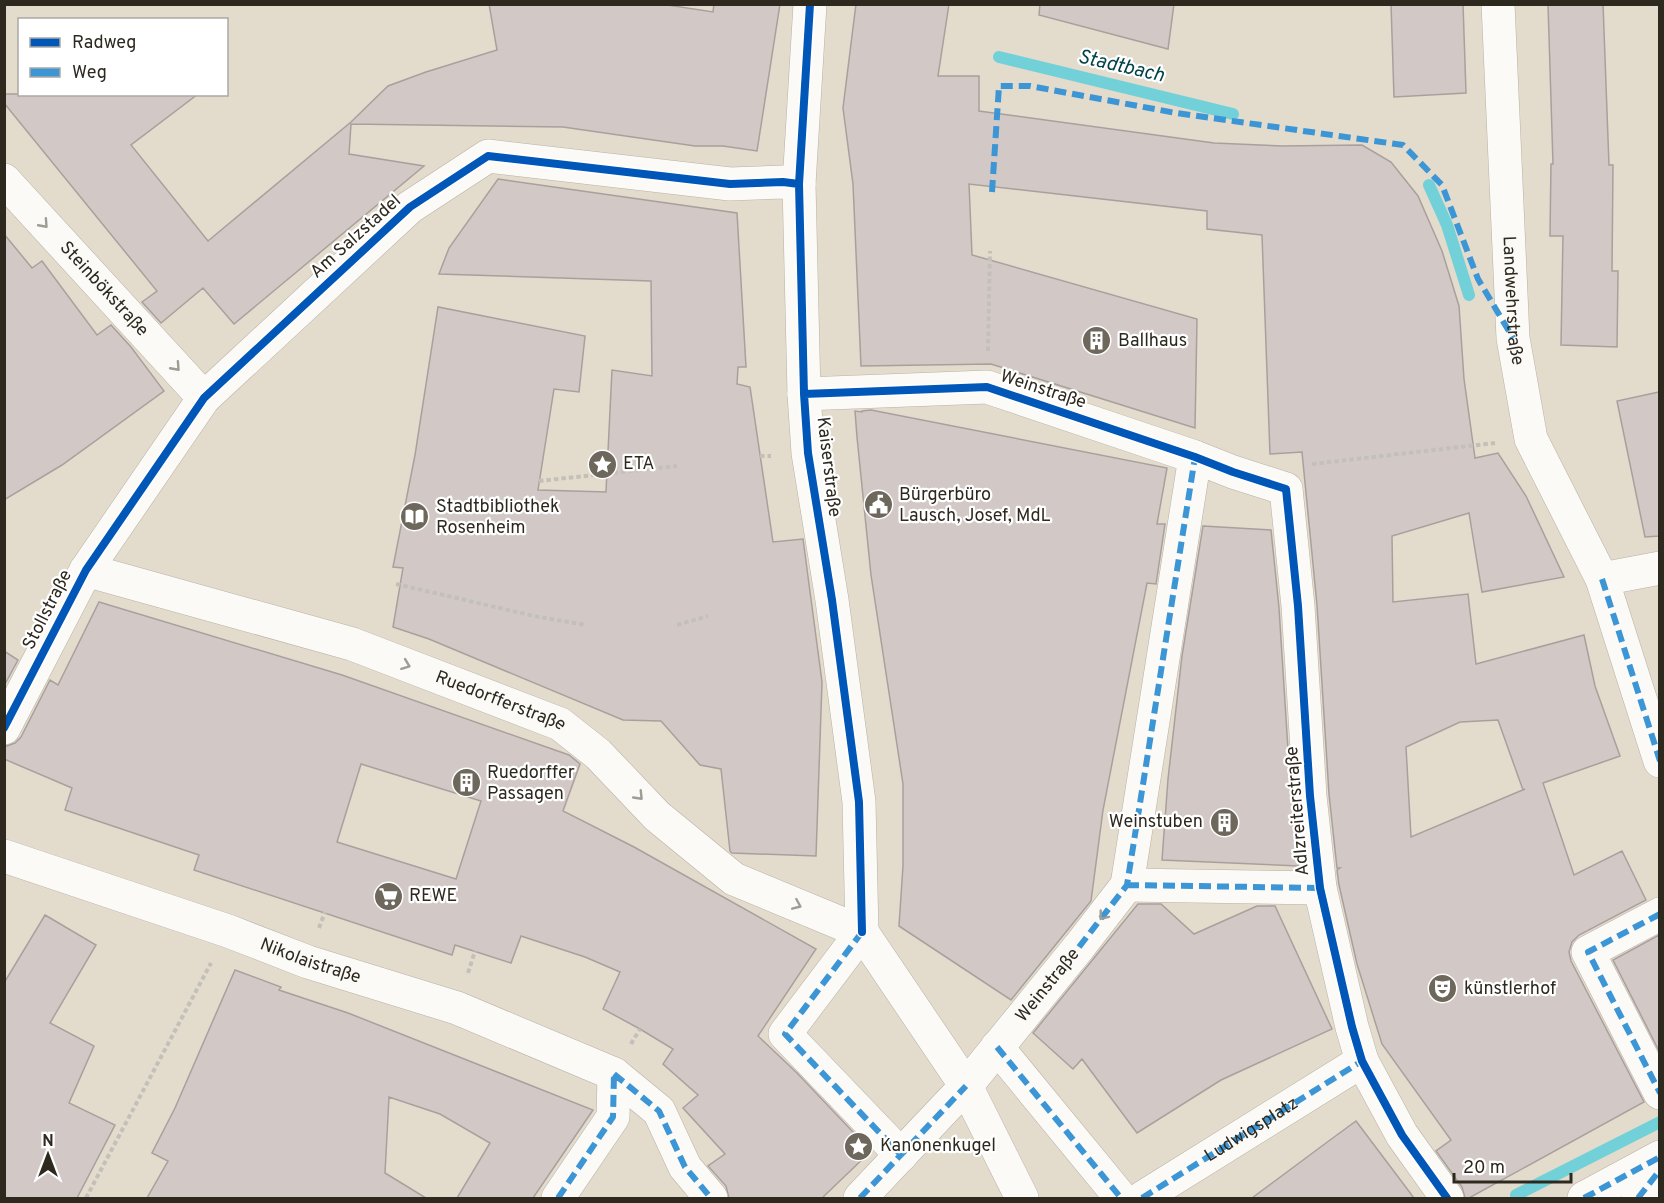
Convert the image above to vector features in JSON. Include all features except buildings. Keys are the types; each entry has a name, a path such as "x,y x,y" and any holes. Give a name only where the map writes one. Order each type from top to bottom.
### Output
{"street":[{"name":"Kaiserstraße","path":"810,4 799,184 804,394 808,453 832,600 859,802 862,932"},
{"name":"Landwehrstraße","path":"1498,4 1513,338 1531,439 1602,579 1659,761"},
{"name":"Am Salzstadel","path":"86,570 204,398 410,207 488,156 730,184 783,182 799,184"},
{"name":"Steinbökstraße","path":"4,180 204,398"},
{"name":"Weinstraße","path":"804,394 987,387 1195,457 1127,885 966,1086"},
{"name":"Adlzreiterstraße","path":"1195,457 1286,489 1299,628 1310,796 1320,888 1362,1061 1402,1135 1447,1198"},
{"path":"1602,579 1659,568"},
{"name":"Ruedorfferstraße","path":"86,570 352,644 560,724 598,754 657,816 734,879 862,932"},
{"name":"Stollstraße","path":"4,728 86,570"},
{"name":"Nikolaistraße","path":"4,856 228,931 308,962 457,1008 614,1074 660,1111 686,1167 711,1198"},
{"path":"1127,885 1320,888"},
{"path":"1659,914 1588,952 1659,1093"},
{"path":"901,1155 784,1034 862,932 966,1086 1022,1198"},
{"path":"997,1047 1120,1198"},
{"name":"Ludwigsplatz","path":"1142,1198 1362,1061"},
{"path":"558,1198 613,1117 614,1074"},
{"path":"860,1198 966,1086"},
{"path":"1584,1198 1659,1157"},
{"path":"1638,1198 1659,1170"}],"path":[{"path":"987,387 990,251"},
{"path":"1308,464 1531,439"},
{"path":"539,481 677,466"},
{"path":"396,584 534,616 586,625"},
{"path":"677,626 708,616"},
{"path":"86,1198 228,931"}],"waterway":[{"name":"Stadtbach","path":"999,57 1233,114"},
{"name":"Stadtbach","path":"1429,185 1447,225 1469,295"},
{"path":"1516,1195 1660,1122"}],"marked path":[{"path":"992,192 999,86 1030,86 1176,113 1403,145 1442,185 1478,279 1513,338"},
{"path":"1079,947 1127,885 1195,457"},
{"path":"1602,579 1660,761"},
{"path":"1127,885 1320,888"},
{"path":"1660,914 1588,952 1660,1093"},
{"path":"862,932 785,1034 901,1155"},
{"path":"997,1047 1121,1198"},
{"path":"1142,1198 1362,1061"},
{"path":"614,1074 659,1111 685,1167 711,1198"},
{"path":"558,1198 613,1117 614,1074"},
{"path":"860,1198 966,1086"},
{"path":"1584,1198 1660,1157"},
{"path":"1638,1198 1660,1170"}],"cycle path":[{"path":"810,4 799,184 804,394 808,453 832,600 859,802 862,932"},
{"path":"4,728 86,570 204,398 410,207 488,156 730,184 783,182 799,184"},
{"path":"804,394 987,387 1286,489 1298,606 1310,796 1320,888 1362,1061 1402,1135 1447,1198"}],"place":[{"name":"Ballhaus","path":"1097,341"},
{"name":"ETA","path":"602,464"},
{"name":"Bürgerbüro Lausch, Josef, MdL","path":"878,505"},
{"name":"Stadtbibliothek Rosenheim","path":"415,517"},
{"name":"Ruedorffer Passagen","path":"466,783"},
{"name":"Weinstuben","path":"1224,822"},
{"name":"REWE","path":"388,896"},
{"name":"künstlerhof","path":"1443,989"},
{"name":"Kanonenkugel","path":"859,1146"}]}
